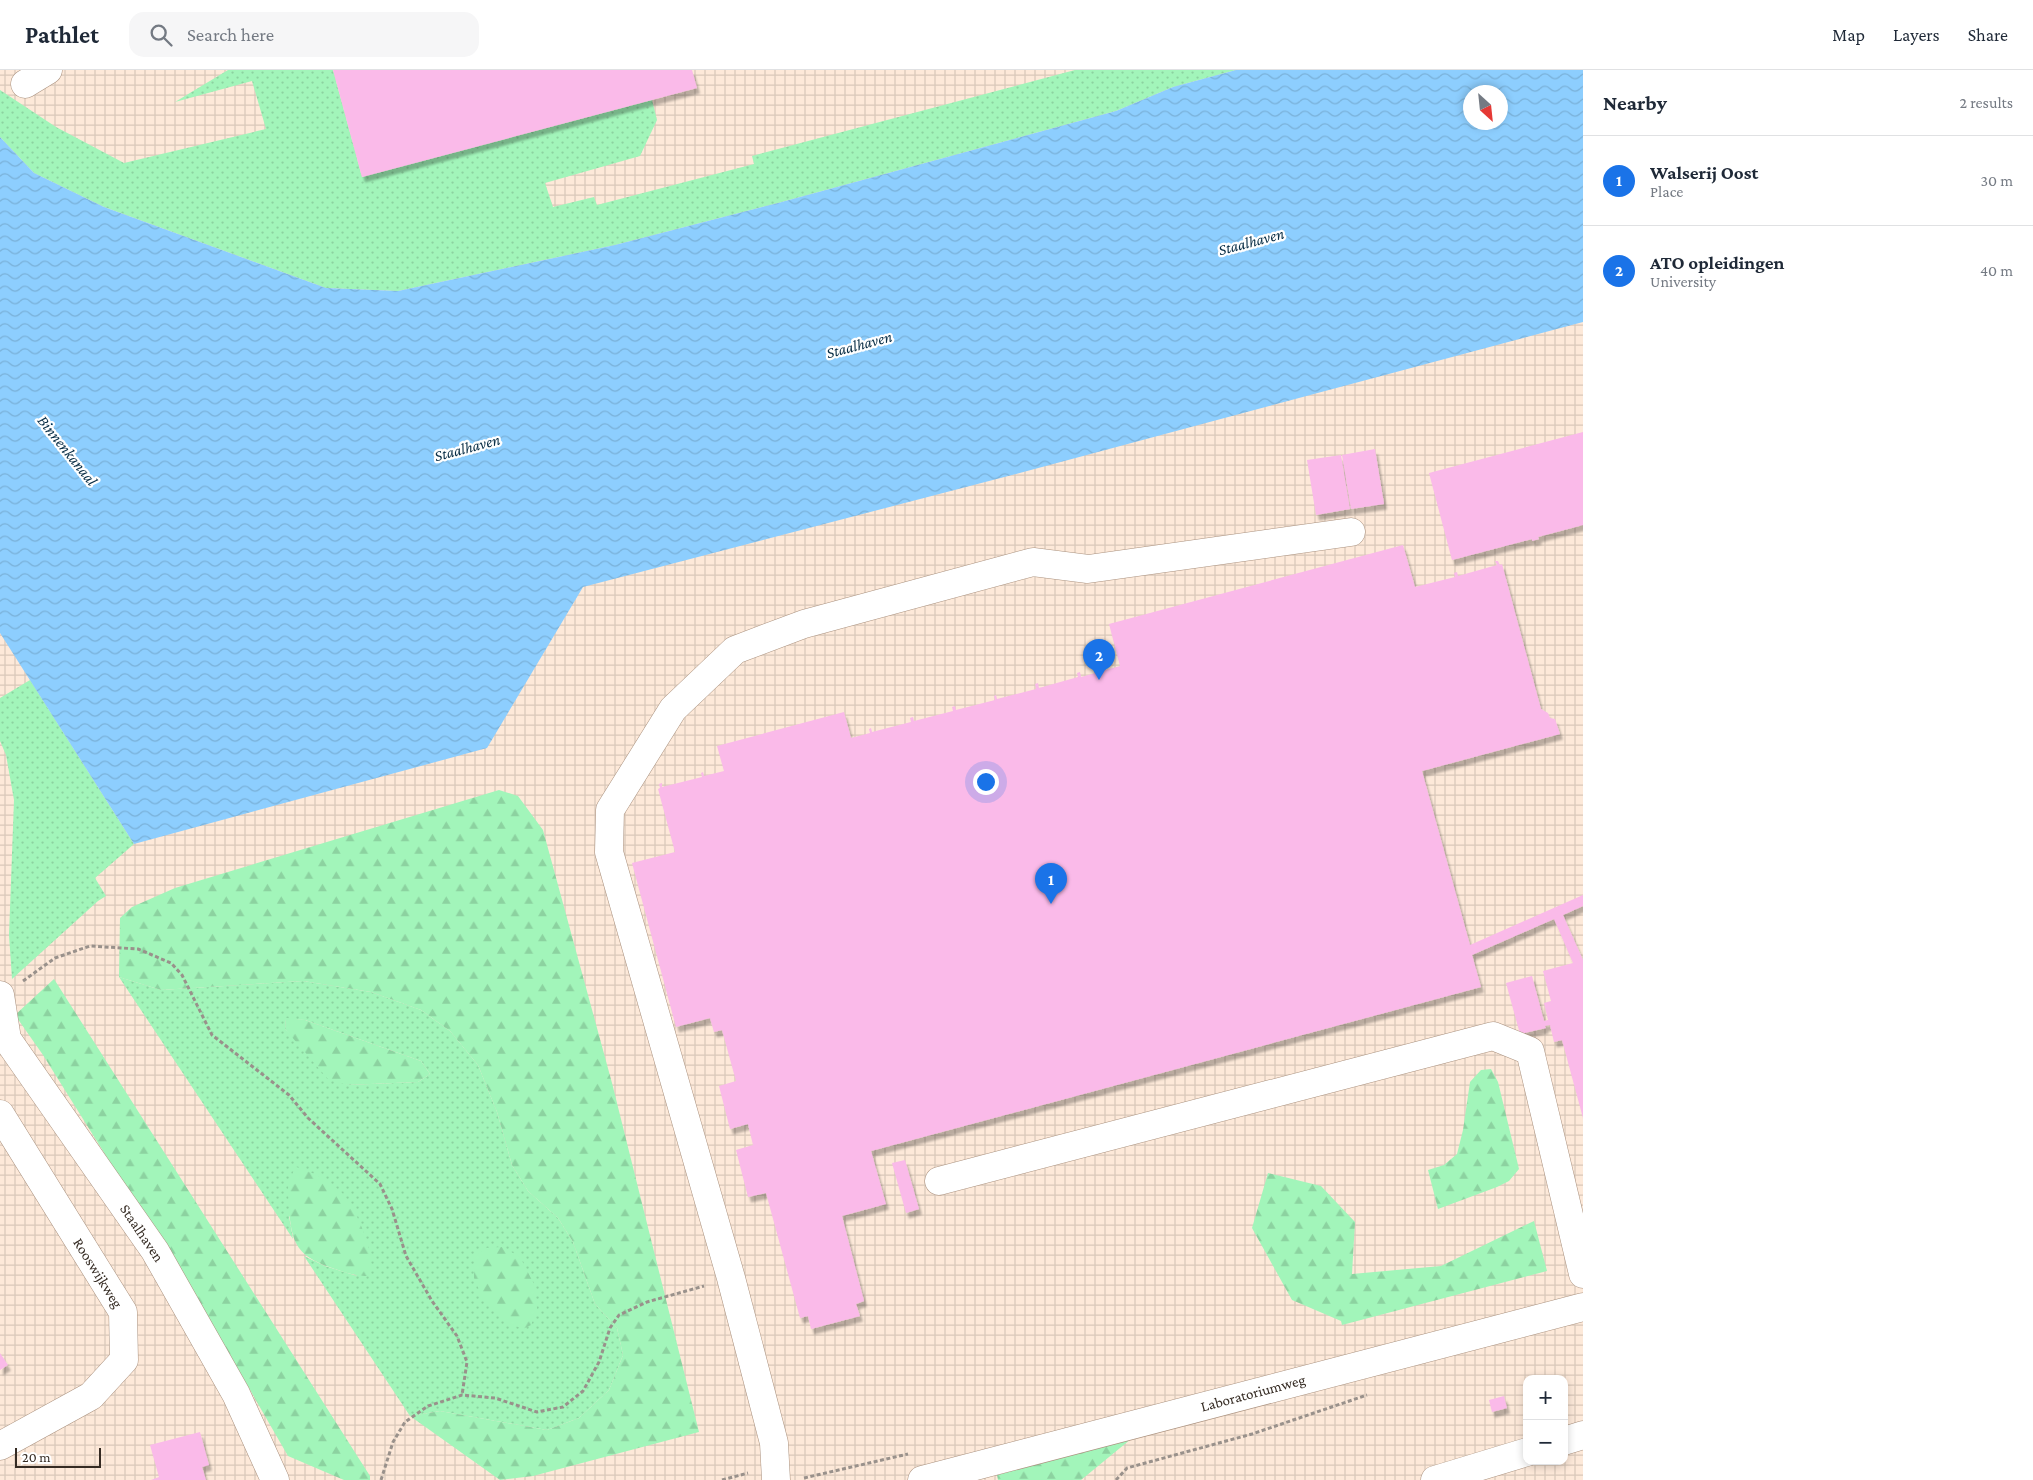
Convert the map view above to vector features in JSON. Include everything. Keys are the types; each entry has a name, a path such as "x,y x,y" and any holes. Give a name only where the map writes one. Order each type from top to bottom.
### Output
{"street":[{"path":"25,84 48,70"},
{"path":"776,1480 774,1443 731,1278 609,852 610,810 673,709 735,650 804,624 1033,562 1088,569 1351,532"},
{"name":"Staalhaven","path":"0,996 7,1039 155,1251 236,1394 275,1480"},
{"path":"939,1181 1493,1036 1530,1051 1583,1274"},
{"name":"Rooswijkweg","path":"0,1114 123,1312 124,1360 91,1396 0,1446"},
{"name":"Laboratoriumweg","path":"922,1480 1583,1307"},
{"path":"1568,1440 1583,1435"},
{"path":"1435,1480 1523,1453"}],"path":[{"path":"0,996 55,958 90,946 138,949 171,963 182,975 212,1035 289,1095 308,1118 380,1184 392,1209 406,1256 432,1301 457,1336 467,1362 462,1395"},
{"path":"381,1480 393,1442 405,1422 428,1406 462,1395 495,1398 536,1412 563,1407 583,1391 599,1362 610,1328 619,1315 647,1302 731,1278"},
{"path":"1116,1480 1127,1468 1252,1434 1371,1394"}],"shaded area":[{"path":"0,70 1583,70 1583,1480 0,1480"}],"green space":[{"path":"228,70 333,70 362,177 652,100 657,120 640,156 545,183 553,207 594,197 597,205 754,164 752,156 1075,70 1236,70 1173,87 1116,111 778,203 615,245 398,291 326,288 104,207 34,173 0,137 0,90 56,127 124,163 266,129 252,81 175,102"},
{"path":"30,680 134,844 95,878 106,896 98,901 12,979 9,935 14,800 6,755 0,741 0,698"},
{"path":"499,790 518,796 543,830 612,1083 699,1432 533,1476 500,1480 410,1416 440,1411 547,1430 579,1418 609,1390 623,1355 617,1328 595,1304 573,1242 558,1218 528,1191 512,1165 497,1112 478,1065 450,1031 421,1010 371,992 303,981 161,990 119,977 120,918 132,907 175,888"},
{"path":"119,977 161,990 303,981 371,992 421,1010 450,1031 478,1065 497,1112 512,1165 528,1191 558,1218 573,1242 595,1304 617,1328 623,1355 609,1390 579,1418 547,1430 440,1411 410,1416 304,1256 325,1266 357,1276 289,1216 293,1239","holes":["286,1019 305,1020 421,1061 430,1074 418,1082 347,1085 285,1029"]},
{"path":"54,979 370,1476 370,1480 344,1480 288,1456 223,1343 43,1055 15,1015"},
{"path":"286,1018 305,1020 421,1061 430,1074 418,1082 347,1085 328,1079 285,1029"},
{"path":"1491,1069 1498,1082 1519,1169 1509,1181 1497,1187 1438,1209 1428,1170 1444,1165 1457,1154 1463,1130 1470,1082 1481,1070"},
{"path":"296,1167 324,1180 346,1197 358,1219 368,1245 371,1257 369,1276 351,1274 312,1260 299,1248 292,1231 288,1195 289,1182"},
{"path":"1268,1173 1321,1186 1355,1222 1352,1274 1441,1266 1534,1221 1547,1271 1342,1325 1341,1321 1292,1300 1252,1228"},
{"path":"502,1247 520,1257 535,1286 537,1309 531,1325 523,1329 502,1320 482,1296 474,1278 474,1258 485,1248"},
{"path":"1131,1439 1081,1480 998,1480 997,1475"}],"water":[{"name":"Binnenkanaal","path":"1236,70 1583,70 1583,322 1012,475 583,587 487,748 134,844 0,633 0,137 34,173 104,207 326,288 398,291 615,245 778,203 1116,111 1173,87"}],"building":[{"path":"333,70 692,70 697,88 362,177"},
{"path":"1583,432 1583,525 1538,537 1539,539 1532,541 1532,539 1452,560 1429,473"},
{"path":"1375,449 1384,504 1351,509 1342,455"},
{"path":"1341,455 1350,509 1316,515 1307,460"},
{"path":"1403,545 1415,587 1455,577 1454,573 1457,572 1458,576 1497,565 1495,561 1498,561 1500,565 1502,564 1541,709 1548,713 1550,718 1555,719 1560,734 1422,771 1470,945 1583,895 1583,906 1563,915 1583,960 1583,1118 1562,1040 1554,1042 1550,1025 1545,1026 1546,1028 1520,1034 1506,983 1532,976 1544,1021 1548,1020 1544,1003 1551,1001 1543,971 1573,963 1554,919 1472,955 1481,987 871,1151 886,1204 842,1216 864,1301 856,1304 860,1316 811,1329 808,1316 800,1318 766,1193 748,1197 736,1150 753,1145 748,1124 730,1129 719,1086 736,1081 722,1030 714,1032 710,1018 676,1027 632,863 675,852 658,789 660,788 659,784 662,783 662,787 702,777 701,773 703,772 704,776 724,771 717,746 844,712 851,738 870,733 869,729 871,728 872,732 911,722 910,718 913,717 914,721 953,711 952,707 955,706 956,710 995,700 994,696 996,695 997,699 1036,689 1035,684 1038,683 1039,688 1078,677 1077,673 1080,672 1081,677 1120,666 1109,624"},
{"path":"905,1160 919,1209 906,1213 892,1163"},
{"path":"0,1353 8,1365 0,1370"},
{"path":"1504,1396 1507,1408 1492,1412 1489,1400"},
{"path":"200,1432 209,1465 202,1467 206,1480 151,1480 159,1477 150,1445"}],"place":[{"name":"ATO opleidingen","path":"1099,680"},
{"name":"Walserij Oost","path":"1051,904"}]}
